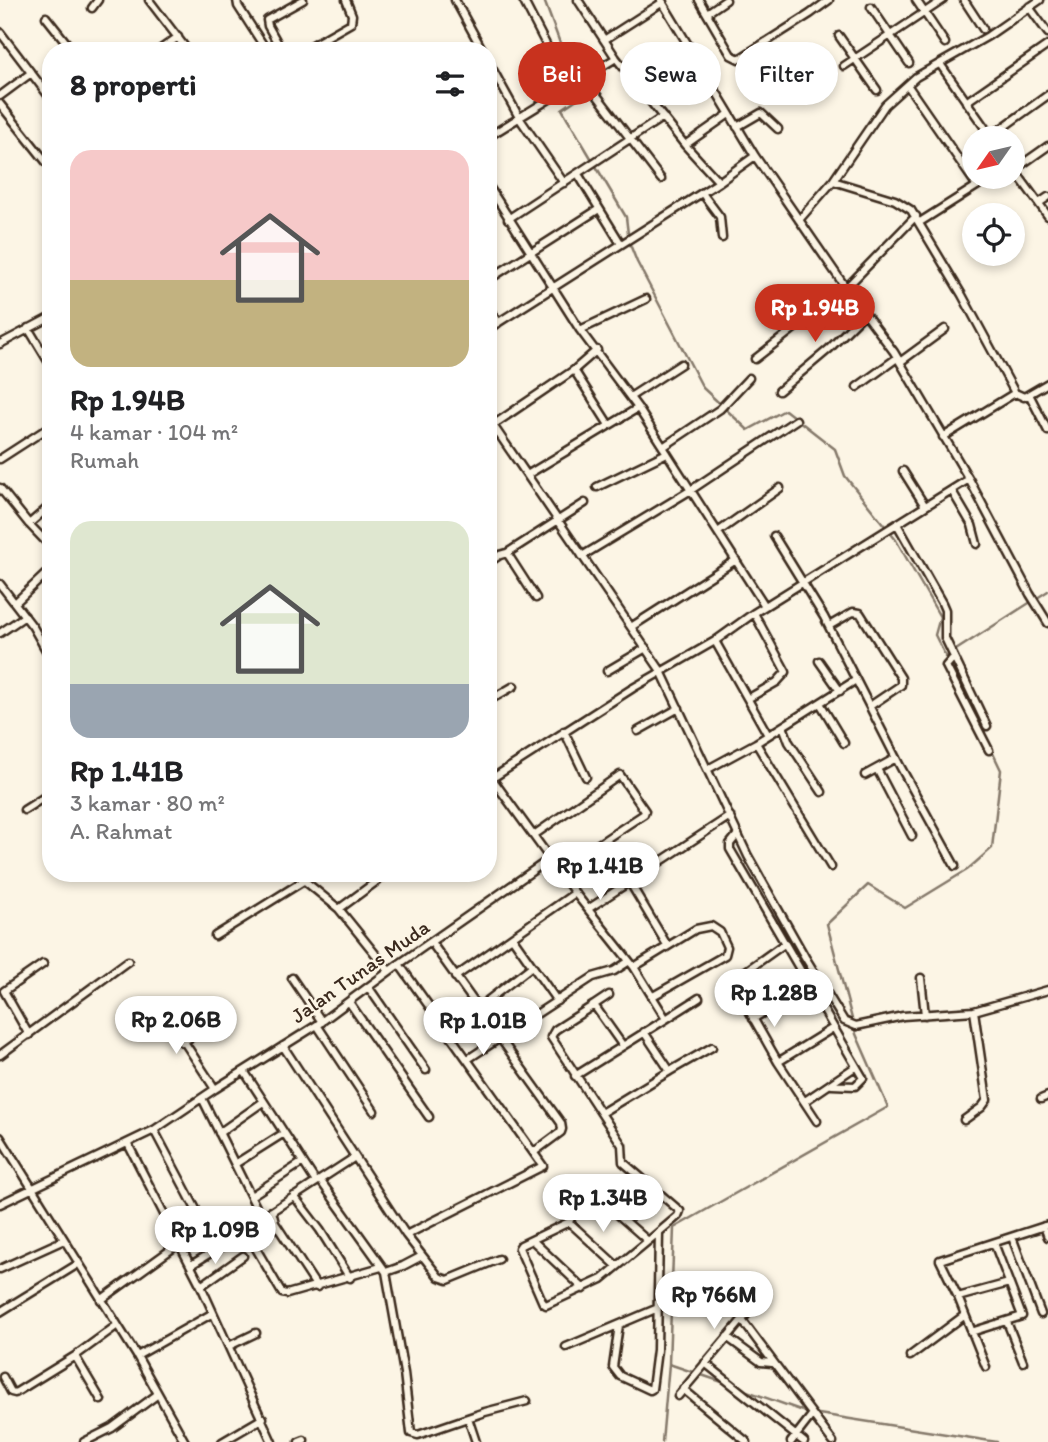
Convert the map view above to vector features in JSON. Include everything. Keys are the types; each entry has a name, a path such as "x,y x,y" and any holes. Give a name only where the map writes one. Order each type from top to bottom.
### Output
{"street":[{"path":"92,8 98,0"},
{"path":"149,0 182,42"},
{"path":"237,0 238,6 261,42"},
{"path":"277,42 267,20 303,0"},
{"path":"318,42 351,23 352,15 346,0"},
{"path":"455,0 478,42"},
{"path":"523,0 546,42"},
{"path":"587,0 579,2 616,58 685,145 719,182"},
{"path":"699,0 735,58 744,57 829,0"},
{"path":"707,13 726,0"},
{"path":"916,0 945,43"},
{"path":"844,66 943,0"},
{"path":"964,0 983,29"},
{"path":"799,220 833,181 885,105 916,77 988,36 1040,0"},
{"path":"604,40 662,1 755,156 898,360 969,479 1048,623"},
{"path":"871,7 909,63"},
{"path":"1030,7 1048,33"},
{"path":"46,17 66,42"},
{"path":"0,32 42,87"},
{"path":"839,36 877,90"},
{"path":"171,42 178,37"},
{"path":"966,102 1048,45"},
{"path":"606,64 616,58"},
{"path":"940,64 983,126"},
{"path":"0,96 31,73"},
{"path":"497,77 520,119 564,183"},
{"path":"908,86 962,164"},
{"path":"1006,126 1048,96"},
{"path":"0,104 42,156"},
{"path":"497,132 541,105"},
{"path":"603,105 661,179"},
{"path":"737,127 761,113 778,129"},
{"path":"685,145 729,114"},
{"path":"508,219 663,117"},
{"path":"1026,161 1048,146"},
{"path":"498,323 719,182 755,156"},
{"path":"581,172 599,209 623,242"},
{"path":"833,181 895,200 918,219 1015,393 1021,397 1030,396 1048,383"},
{"path":"1026,185 1048,216"},
{"path":"755,359 846,288 918,219 972,189"},
{"path":"702,193 720,217 722,238"},
{"path":"1039,203 1048,197"},
{"path":"497,200 580,330 638,408 765,606"},
{"path":"497,274 599,209"},
{"path":"580,330 646,299"},
{"path":"779,391 829,349 865,313"},
{"path":"0,344 42,321"},
{"path":"28,328 42,351"},
{"path":"857,387 945,329"},
{"path":"497,418 573,370 597,351"},
{"path":"630,397 681,364"},
{"path":"573,370 608,425"},
{"path":"597,488 665,450 720,409 749,378"},
{"path":"943,437 1015,393"},
{"path":"1030,396 1048,431"},
{"path":"527,475 638,408"},
{"path":"582,556 691,490 796,420"},
{"path":"0,459 42,432"},
{"path":"498,433 661,671 748,856 840,1016 852,1025 900,1017 974,1011 1048,990"},
{"path":"904,471 925,506"},
{"path":"497,772 661,671 715,641 754,613 969,479"},
{"path":"0,488 42,538"},
{"path":"718,533 780,488"},
{"path":"952,491 967,515 977,544"},
{"path":"497,557 507,554 585,503"},
{"path":"29,524 42,513"},
{"path":"895,525 942,603 945,618 943,632 989,750"},
{"path":"774,536 829,626 955,866"},
{"path":"507,554 536,598"},
{"path":"631,627 736,561"},
{"path":"15,603 42,578"},
{"path":"0,584 42,640"},
{"path":"829,626 853,612 860,613 901,678 901,685 870,705"},
{"path":"749,698 777,682 786,672 754,613"},
{"path":"0,633 25,616"},
{"path":"715,641 768,735"},
{"path":"607,671 646,648"},
{"path":"951,657 987,726"},
{"path":"819,661 840,691"},
{"path":"708,769 756,743 856,680"},
{"path":"497,696 514,686"},
{"path":"820,703 844,743"},
{"path":"638,732 679,708"},
{"path":"783,726 789,742 822,792"},
{"path":"564,731 586,777"},
{"path":"756,743 831,867"},
{"path":"865,775 896,758"},
{"path":"877,769 912,836"},
{"path":"534,835 620,775 641,804 644,814 559,870"},
{"path":"497,787 631,965 666,1019"},
{"path":"24,810 42,799"},
{"path":"588,909 730,816"},
{"path":"738,834 730,844 730,849 863,1079 860,1083 844,1087 832,1085"},
{"name":"Jalan Tunas Muda","path":"0,1204 154,1130 320,1023 389,971 551,858"},
{"path":"629,881 667,945"},
{"path":"215,936 302,882"},
{"path":"307,882 339,909 389,971"},
{"path":"339,909 376,882"},
{"path":"455,977 575,893"},
{"path":"468,1059 593,977 631,965 696,929 711,926 720,932 727,951 720,959 653,996"},
{"path":"512,937 557,1001"},
{"path":"431,942 562,1126 561,1132 534,1152"},
{"path":"784,944 736,980 736,991 817,1121"},
{"path":"0,1055 128,961"},
{"path":"29,1035 4,991 43,964"},
{"path":"399,964 543,1166 406,1235"},
{"path":"478,1008 532,966"},
{"path":"292,978 374,1111"},
{"path":"921,978 925,1015"},
{"path":"753,1019 807,985"},
{"path":"369,988 426,1070"},
{"path":"609,995 555,1030 551,1037 622,1145 623,1162 680,1211 678,1216 602,1279 547,1305 543,1303 519,1248 569,1222 572,1216 613,1183"},
{"path":"575,1076 699,998"},
{"path":"349,1002 429,1117"},
{"path":"594,1005 623,1046"},
{"path":"162,1009 215,1089"},
{"path":"964,1120 987,1100 988,1089 980,1059 974,1011"},
{"path":"183,1042 219,1022"},
{"path":"778,1062 833,1028"},
{"path":"644,1032 670,1071"},
{"path":"283,1046 406,1235 439,1277 448,1280 499,1259"},
{"path":"601,1114 712,1047"},
{"path":"805,1101 855,1067"},
{"path":"244,1071 303,1162 384,1269 404,1373 410,1431 418,1435 527,1401"},
{"path":"202,1098 261,1215 272,1211 355,1157"},
{"path":"219,1133 263,1102"},
{"path":"154,1130 217,1249"},
{"path":"235,1164 284,1133"},
{"path":"0,1136 137,1356 185,1442"},
{"path":"128,1144 191,1265 272,1442"},
{"path":"251,1196 303,1162"},
{"path":"294,1196 320,1230 350,1278"},
{"path":"597,1196 648,1241"},
{"path":"272,1211 275,1223 317,1287"},
{"path":"569,1222 617,1266"},
{"path":"275,1223 251,1240 282,1293 403,1266 422,1256"},
{"path":"986,1367 940,1260 1046,1225 1048,1237"},
{"path":"619,1325 612,1367 620,1376 650,1390 657,1350 659,1232"},
{"path":"1012,1237 1041,1314"},
{"path":"0,1269 64,1240"},
{"path":"532,1240 584,1289"},
{"path":"101,1300 180,1243"},
{"path":"971,1332 1007,1322 1021,1317 1022,1314 994,1243"},
{"path":"191,1265 225,1244"},
{"path":"201,1286 243,1256"},
{"path":"0,1312 78,1264"},
{"path":"958,1297 1009,1283"},
{"path":"566,1347 658,1308"},
{"path":"678,1396 752,1308"},
{"path":"137,1356 213,1312"},
{"path":"910,1356 965,1315"},
{"path":"742,1320 833,1442"},
{"path":"1007,1322 1023,1362"},
{"path":"3,1377 11,1392 15,1393 75,1356 116,1326"},
{"path":"229,1346 256,1333"},
{"path":"727,1337 761,1362 772,1363"},
{"path":"75,1356 101,1400"},
{"path":"705,1363 804,1442"},
{"path":"683,1388 747,1442"},
{"path":"84,1442 112,1428 158,1394"},
{"path":"791,1442 811,1414"},
{"path":"222,1442 263,1418"},
{"path":"468,1418 476,1442"}],"waterway":[{"path":"544,0 580,97 562,109 626,217 629,242 637,262 703,388 748,430 785,410 835,449 845,476 896,540 940,617 935,635 965,696"},
{"path":"945,657 1048,591"},
{"path":"662,1442 669,1364 674,1228 888,1107 856,1034 827,924 868,885 905,908 967,870 992,848 1001,770 991,749"},
{"path":"669,1364 728,1384"},
{"path":"744,1390 806,1412 997,1442"}]}
